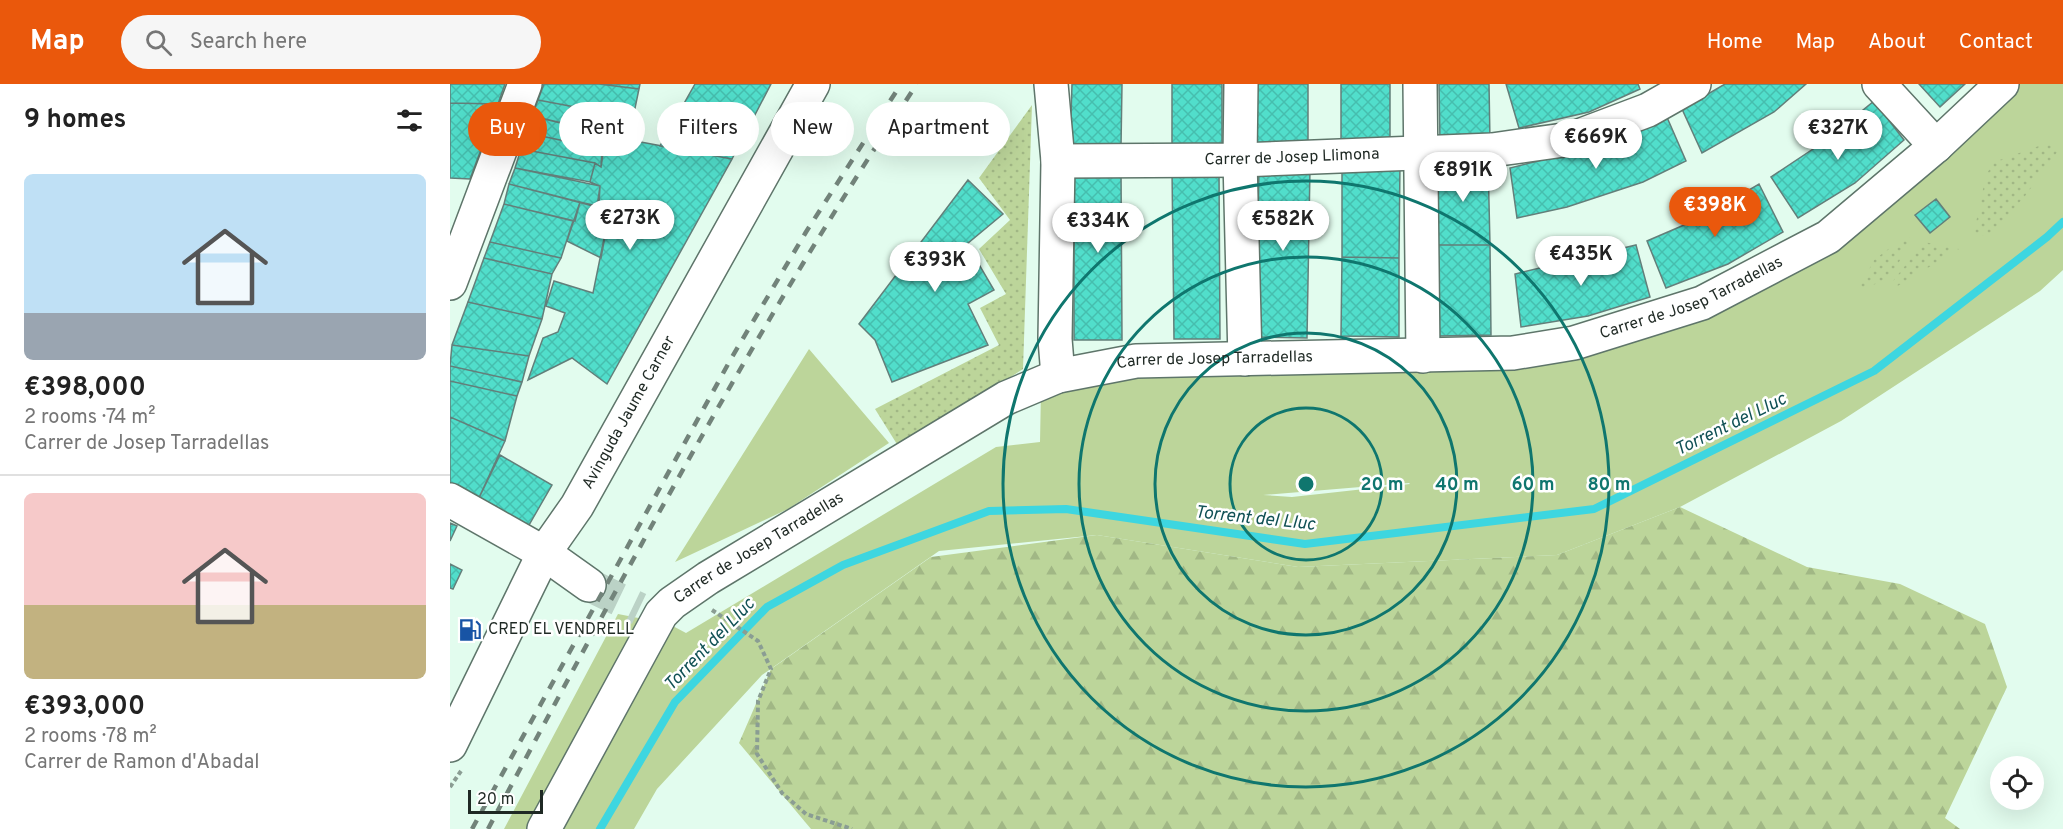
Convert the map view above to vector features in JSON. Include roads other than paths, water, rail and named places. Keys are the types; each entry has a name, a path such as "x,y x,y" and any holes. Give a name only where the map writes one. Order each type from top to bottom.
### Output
{"street":[{"path":"450,283 525,84"},
{"name":"Avinguda Jaume Carner","path":"450,745 544,553 577,506 813,84"},
{"path":"1051,84 1058,161 1055,339 1058,376"},
{"path":"1241,84 1240,160 1245,359"},
{"path":"1420,84 1423,356"},
{"name":"Carrer de Josep Llimona","path":"1058,161 1240,160 1492,150 1571,138 1648,110 1694,84"},
{"path":"1879,84 1936,146"},
{"name":"Carrer de Josep Tarradellas","path":"544,829 650,611 672,603 701,582 1006,398 1058,376 1136,361 1513,353 1574,343 1702,303 1828,237 1936,146 2002,84"},
{"path":"450,500 544,553 589,585"}],"waterway":[{"name":"Torrent del Lluc","path":"600,829 675,702 767,607 843,565 989,511 1066,509 1305,544 1594,509 1874,371 2047,237 2063,222"}],"tunnel":[{"path":"589,585 639,609"}],"railway":[{"path":"472,829 732,357 806,232 901,84"},
{"path":"488,829 693,451 802,265 917,84"}],"place":[{"name":"CRED EL VENDRELL","path":"470,630"}]}
